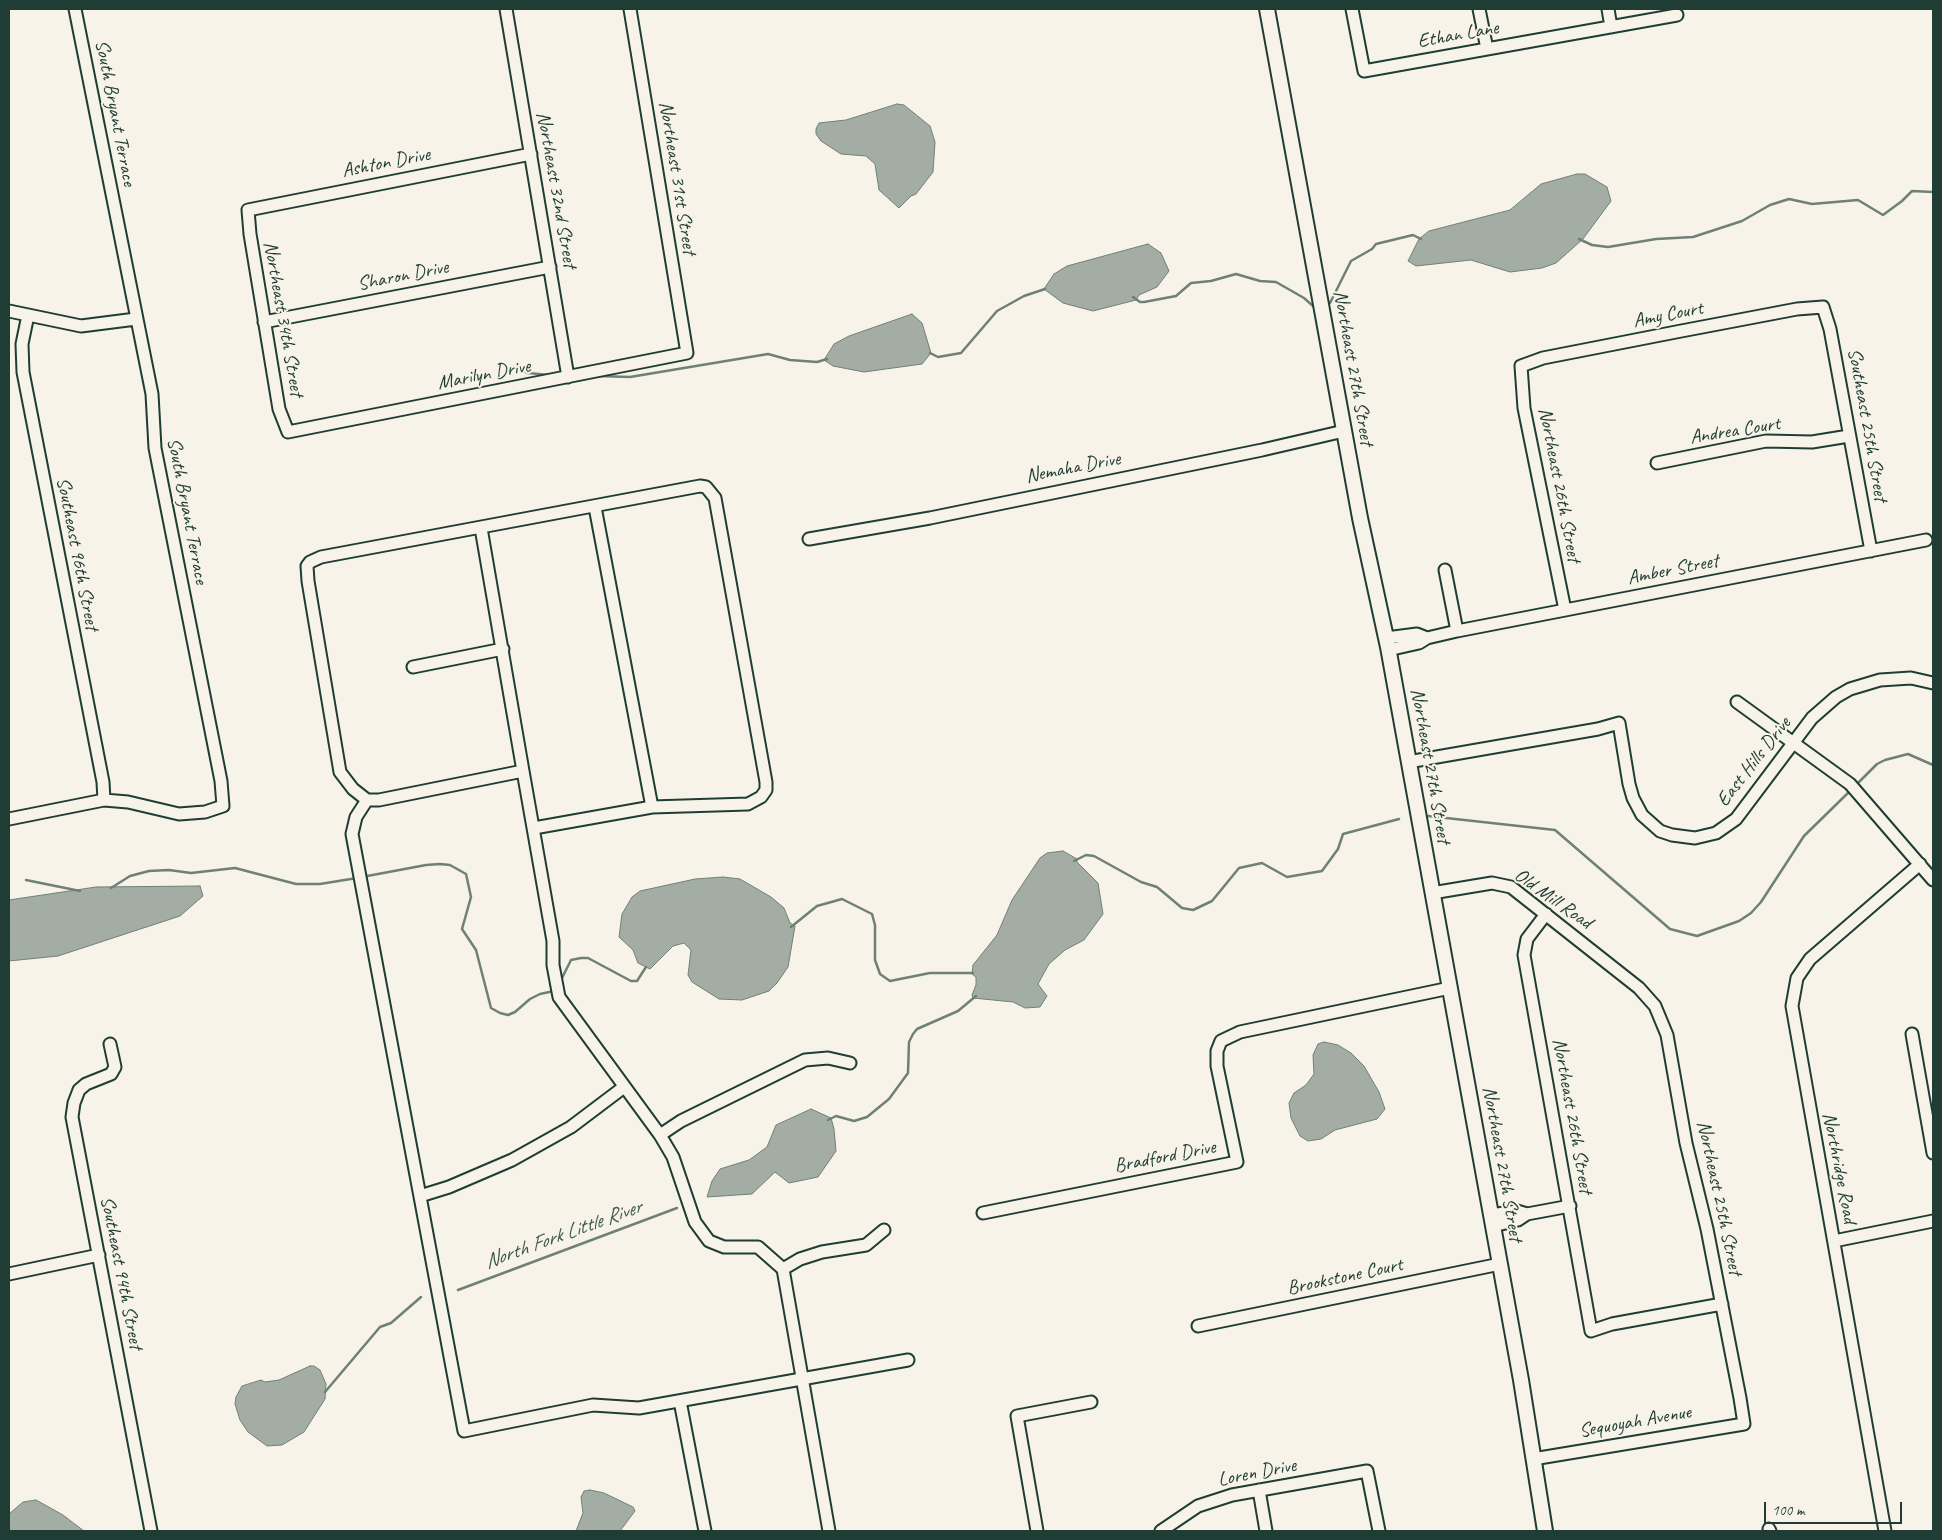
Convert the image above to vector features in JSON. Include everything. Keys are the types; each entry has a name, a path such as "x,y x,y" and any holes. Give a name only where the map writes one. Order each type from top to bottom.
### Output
{"street":[{"name":"South Bryant Terrace","path":"9,819 104,800 128,802 179,814 206,812 223,806 221,781 155,448 152,394 75,9"},
{"name":"Northeast 32nd Street","path":"506,9 568,377"},
{"name":"Northeast 31st Street","path":"630,9 687,353"},
{"name":"Northeast 27th Street","path":"1267,9 1344,431 1387,644 1450,988 1500,1264 1545,1531"},
{"name":"Ethan Lane","path":"1352,9 1364,71 1677,15"},
{"path":"1479,9 1487,49"},
{"path":"1608,9 1611,27"},
{"name":"Ashton Drive","path":"248,210 531,154"},
{"name":"Northeast 34th Street","path":"248,210 279,409 288,432"},
{"name":"Sharon Drive","path":"264,322 550,267"},
{"name":"Amy Court","path":"1521,366 1543,358 1796,309 1823,307"},
{"name":"Southeast 25th Street","path":"1823,307 1830,329 1871,552"},
{"path":"9,311 81,326 102,325 136,319"},
{"name":"Southeast 96th Street","path":"28,315 22,344 23,372 100,762 104,800"},
{"name":"Marilyn Drive","path":"288,432 687,353"},
{"name":"Northeast 26th Street","path":"1521,366 1524,408 1565,610"},
{"name":"Nemaha Drive","path":"809,539 930,518 1262,450 1344,431"},
{"name":"Andrea Court","path":"1657,463 1766,441 1812,442 1849,436"},
{"path":"523,771 379,800 367,800 353,789 340,772 307,566 321,557 700,486 706,487 712,492 717,508 766,790 761,797 748,804 652,807 534,828"},
{"path":"595,507 652,807"},
{"path":"480,528 553,940 553,965 559,997 660,1135 672,1157 694,1222 708,1242 724,1246 758,1247 783,1270 829,1531"},
{"name":"Amber Street","path":"1387,644 1419,643 1427,638 1457,631 1926,540"},
{"path":"1445,570 1457,631"},
{"path":"413,667 502,649"},
{"name":"East Hills Drive","path":"1408,762 1598,729 1620,723 1629,784 1633,798 1642,816 1660,831 1672,835 1695,838 1716,833 1736,818 1793,741 1825,705 1850,689 1880,680 1897,678 1933,683"},
{"path":"1737,702 1842,777 1862,796 1933,880"},
{"path":"367,800 356,817 352,834 464,1430 593,1405 639,1408 908,1360"},
{"name":"Northridge Road","path":"1885,1531 1793,1021 1794,987 1802,969 1820,948 1920,864"},
{"name":"Old Mill Road","path":"1432,892 1501,883 1512,887 1639,988"},
{"name":"Northeast 26th Street","path":"1546,914 1527,939 1524,955 1591,1331 1612,1324 1722,1304"},
{"name":"Bradford Drive","path":"983,1213 1237,1162 1216,1066 1217,1051 1221,1041 1240,1032 1450,988"},
{"name":"Northeast 25th Street","path":"1639,988 1655,1006 1665,1028 1686,1143 1707,1229 1744,1424"},
{"path":"1912,1034 1933,1153"},
{"name":"Southeast 94th Street","path":"110,1044 115,1067 111,1074 86,1084 80,1090 74,1102 72,1117 150,1531"},
{"path":"660,1135 681,1121 805,1060 828,1058 850,1063"},
{"path":"420,1196 449,1188 512,1160 571,1127 624,1087"},
{"path":"1492,1220 1518,1220 1527,1214 1570,1206"},
{"path":"1834,1241 1933,1221"},
{"path":"783,1270 800,1259 822,1252 866,1245 884,1230"},
{"path":"9,1274 99,1255"},
{"name":"Brookstone Court","path":"1198,1326 1500,1264"},
{"path":"680,1401 704,1531"},
{"path":"1037,1531 1017,1416 1091,1402"},
{"name":"Sequoyah Avenue","path":"1533,1459 1744,1424"},
{"name":"Loren Drive","path":"1161,1531 1198,1506 1232,1495 1367,1471 1379,1531"},
{"path":"1258,1490 1266,1531"}],"shaded area":[{"path":"897,104 904,105 930,126 935,142 933,172 916,194 911,196 899,208 879,190 875,164 866,156 841,154 821,141 816,134 819,123 846,120"},
{"path":"1577,174 1585,174 1607,187 1611,201 1583,239 1556,263 1542,268 1510,272 1471,260 1416,266 1408,261 1419,239 1429,231 1510,210 1541,184"},
{"path":"1148,244 1161,253 1169,271 1157,287 1139,295 1136,300 1093,311 1063,303 1044,289 1054,274 1067,266"},
{"path":"912,314 922,323 931,353 922,364 864,372 833,366 824,360 834,344 849,336"},
{"path":"1063,851 1077,859 1077,862 1098,883 1103,914 1084,940 1065,950 1049,964 1038,984 1047,996 1040,1007 1025,1008 1013,1002 973,998 976,977 972,974 973,965 997,935 1012,900 1040,858 1047,853"},
{"path":"723,877 740,879 771,897 784,908 790,923 795,926 788,967 777,983 769,991 742,1000 719,999 692,982 688,975 691,950 684,943 673,946 650,969 638,963 633,950 619,937 622,914 632,897 640,891 695,879"},
{"path":"200,886 203,896 180,916 58,956 9,961 9,900 96,887"},
{"path":"1324,1042 1338,1045 1351,1053 1364,1066 1379,1092 1385,1109 1377,1119 1335,1130 1321,1139 1308,1141 1300,1136 1291,1118 1289,1103 1294,1093 1306,1085 1314,1074 1313,1055 1318,1044"},
{"path":"811,1109 831,1118 834,1129 836,1151 818,1177 789,1183 775,1172 752,1194 707,1197 712,1181 720,1169 749,1160 767,1147 776,1125"},
{"path":"310,1366 320,1370 326,1384 325,1399 304,1432 282,1445 267,1446 248,1432 240,1420 235,1404 236,1397 242,1386 261,1380 265,1382 279,1380"},
{"path":"590,1490 604,1493 633,1507 635,1511 620,1531 576,1531 583,1513 581,1497 584,1491"},
{"path":"36,1500 63,1515 84,1531 9,1531 9,1514 23,1502"}],"waterway":[{"path":"1579,239 1592,245 1608,247 1656,239 1693,237 1742,221 1770,205 1789,199 1812,204 1858,200 1883,215 1912,191 1933,192"},
{"path":"1330,303 1351,261 1372,249 1376,244 1413,235 1421,239"},
{"path":"1133,297 1140,302 1144,302 1176,296 1191,283 1211,281 1236,274 1260,281 1276,282 1304,298 1313,306"},
{"path":"930,353 938,357 961,353 997,311 1024,296 1045,289"},
{"path":"597,376 630,377 768,354 790,360 817,362 827,359"},
{"path":"515,367 528,373 549,375"},
{"name":"North Fork Little River","path":"1855,786 1877,764 1885,760 1908,754 1933,765"},
{"name":"North Fork Little River","path":"1428,816 1555,830 1670,929 1697,936 1739,921 1751,913 1761,902 1804,836 1851,790"},
{"name":"North Fork Little River","path":"1074,861 1086,855 1094,856 1141,882 1157,887 1182,908 1193,910 1212,901 1239,868 1262,863 1287,877 1322,871 1338,849 1343,834 1399,819"},
{"path":"362,877 440,864 450,865 466,874 471,897 462,929 476,950 491,1008 508,1015 515,1012 530,999 540,994 554,991"},
{"path":"111,888 130,876 149,871 169,870 191,873 235,868 296,884 320,884 357,878"},
{"path":"26,880 80,891"},
{"path":"791,927 817,906 842,899 872,914 875,925 875,960 880,974 890,981 930,973 973,973"},
{"path":"560,982 571,960 581,958 588,958 631,981 637,981 646,967"},
{"name":"North Fork Little River","path":"828,1120 836,1116 854,1121 867,1117 889,1099 908,1073 909,1042 917,1029 958,1011 976,996"},
{"name":"North Fork Little River","path":"458,1290 677,1208"},
{"name":"North Fork Little River","path":"325,1392 380,1327 391,1323 421,1297"}]}
